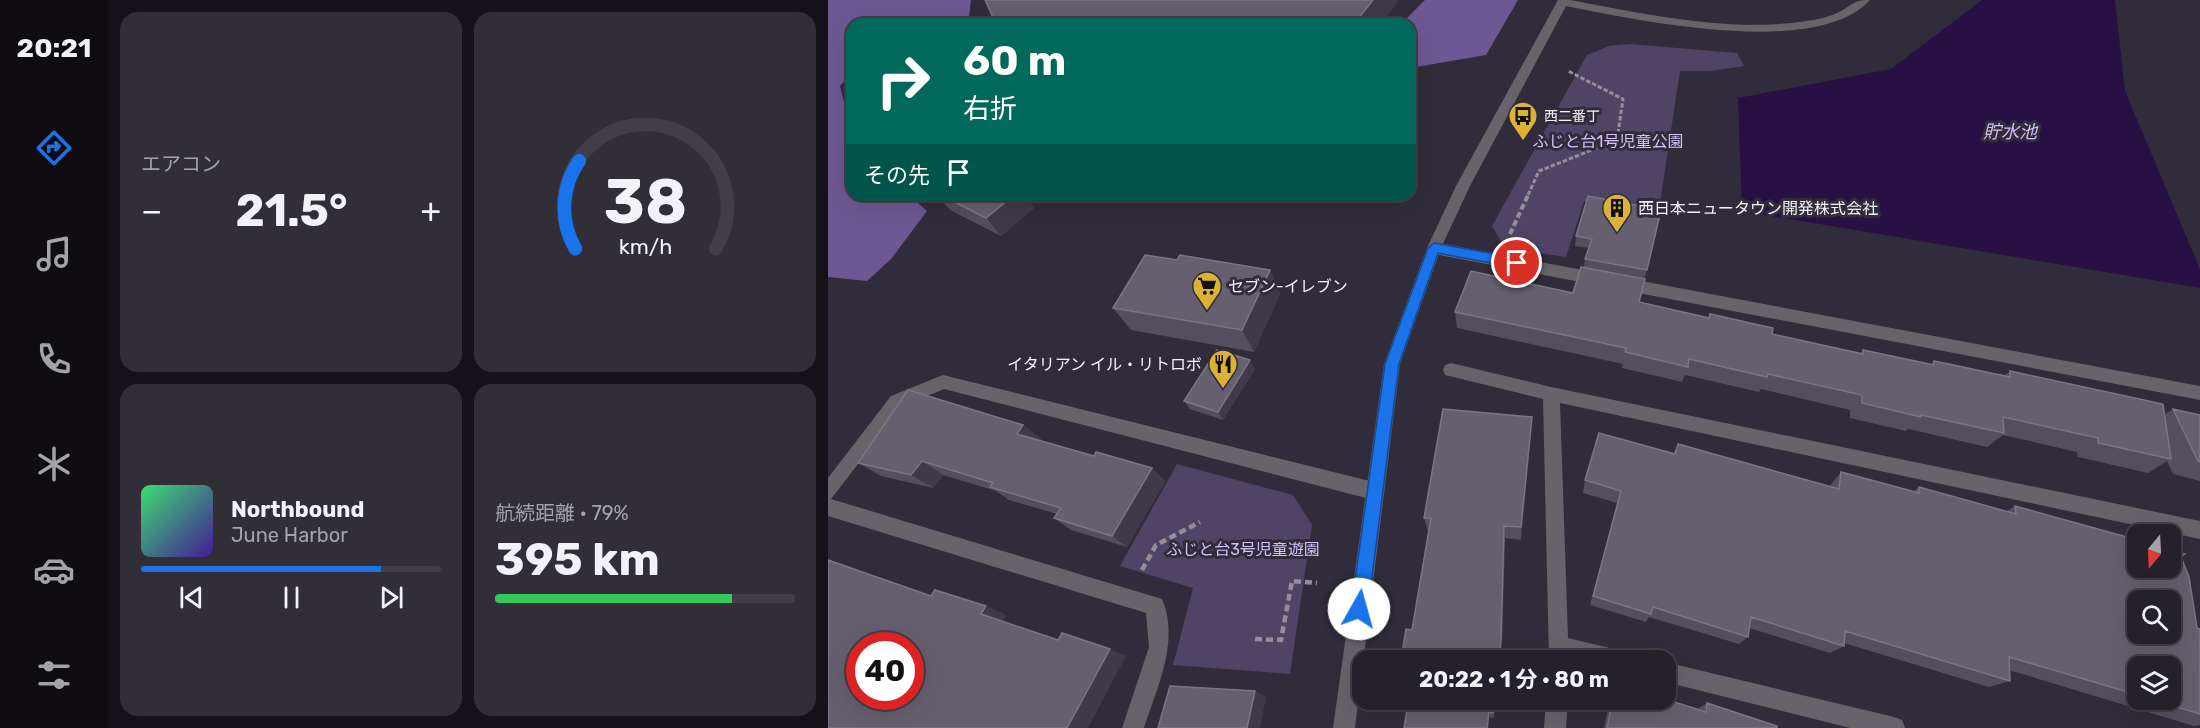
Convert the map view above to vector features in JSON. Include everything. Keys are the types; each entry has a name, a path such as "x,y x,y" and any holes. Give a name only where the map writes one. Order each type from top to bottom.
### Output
{"street":[{"path":"1344,728 1392,364 1434,248 1463,186 1564,1 1670,20 1765,28 1803,27 1840,18 1864,0"},
{"path":"1434,248 2200,393"},
{"path":"1451,370 2140,524"},
{"path":"828,492 897,401 943,382 1374,491"},
{"path":"1551,394 1560,650"},
{"path":"828,507 1155,606 1159,647 1133,728"},
{"path":"2181,529 2200,530"},
{"path":"1676,675 1894,728"},
{"path":"1555,728 1556,710"}],"path":[{"path":"1500,234 1510,234 1539,171 1617,140 1623,99 1568,71"},
{"path":"1127,597 1156,545 1200,522"},
{"path":"1255,639 1281,640 1292,581 1317,583"}],"green space":[{"name":"ふじと台1号児童公園","path":"1630,44 1737,53 1744,66 1711,71 1680,71 1658,216 1584,201 1566,257 1505,248 1492,226 1587,55 1609,46"},
{"name":"ふじと台3号児童遊園","path":"1177,464 1293,495 1312,525 1290,674 1173,665 1193,588 1120,566"}],"shaded area":[{"path":"828,0 971,0 970,18 846,18 846,80 840,86 846,111 846,201 916,201 927,211 891,259 867,281 828,277"},
{"path":"1425,0 1518,0 1486,55 1416,67 1416,18 1407,18"}],"water":[{"name":"貯水池","path":"1982,0 2115,0 2125,91 2200,269 2200,288 1742,211 1738,98 1891,69"}],"building":[{"path":"985,0 1373,0 1359,18 993,18"},
{"name":"西日本ニュータウン開発株式会社","path":"1588,196 1661,210 1647,270 1585,259 1592,239 1576,236"},
{"path":"953,201 1007,201 986,218"},
{"path":"1145,255 1177,260 1180,255 1270,270 1242,330 1113,308"},
{"path":"1581,267 1645,279 1639,302 1709,318 1710,314 1773,328 1772,334 1863,354 1863,350 1934,365 1934,361 2010,377 2010,371 2163,404 2171,459 2098,443 2098,438 2003,417 2004,433 1921,415 1921,417 1862,403 1862,395 1689,359 1688,367 1625,352 1626,348 1455,312 1471,271 1573,293"},
{"name":"イタリアン イル・リトロボ","path":"1217,350 1250,360 1218,412 1184,401"},
{"path":"908,390 1023,425 1017,434 1094,456 1096,452 1152,468 1112,536 1054,518 1061,508 990,487 993,483 922,461 911,475 858,463"},
{"path":"1443,409 1532,417 1521,527 1504,526 1500,650 1403,650 1406,629 1412,630 1431,518 1424,518"},
{"path":"2173,409 2200,415 2200,462 2198,461"},
{"path":"1599,433 1675,454 1678,444 1839,489 1841,472 1919,493 1919,487 2016,514 2015,506 2127,537 2127,578 2181,578 2181,557 2189,577 2197,628 2200,629 2200,714 2181,708 2181,656 2127,656 2127,692 2009,657 2010,681 1845,631 1844,646 1751,617 1748,637 1653,607 1651,614 1593,596 1621,491 1585,480"},
{"path":"828,560 931,596 935,590 986,606 981,614 1058,640 1062,633 1110,649 1067,728 828,728"},
{"path":"1170,686 1255,691 1247,728 1158,728"},
{"path":"1676,702 1706,712 1707,703 1777,726 1777,728 1607,728 1611,710 1676,710"},
{"path":"1407,710 1493,710 1493,713 1489,712 1487,728 1404,728"}],"place":[{"name":"西二番丁","path":"1523,142"},
{"name":"西日本ニュータウン開発株式会社","path":"1617,234"},
{"name":"セブン-イレブン","path":"1207,312"},
{"name":"イタリアン イル・リトロボ","path":"1223,390"}],"route":[{"path":"1359,609 1392,364 1434,248 1517,263"}]}
